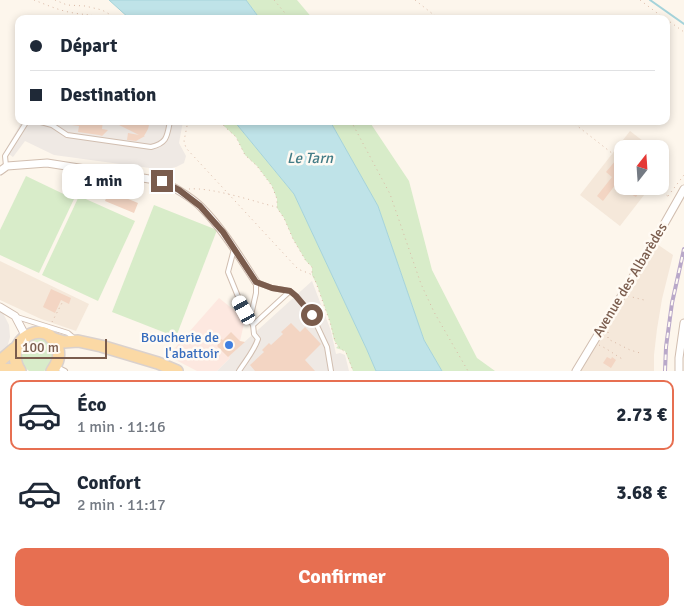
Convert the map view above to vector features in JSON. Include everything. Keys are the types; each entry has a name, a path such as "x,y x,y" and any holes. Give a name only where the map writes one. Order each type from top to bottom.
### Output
{"main road":[{"path":"20,370 14,360 16,343 25,334 39,332 64,342 78,341 92,344 158,363 177,371"},
{"path":"51,338 58,350 58,367"},
{"path":"58,367 73,348 92,344"},
{"path":"0,361 14,349"},
{"path":"0,369 20,370"}],"street":[{"path":"3,169 46,163 162,181 179,190 200,206 223,232 256,282"},
{"name":"Avenue des Albarèdes","path":"576,371 684,189"},
{"path":"0,308 14,316 25,334"},
{"path":"679,371 684,323"}],"lane":[{"path":"3,169 5,156 24,125"},
{"path":"52,125 67,135 151,147 160,144 166,138 169,125"},
{"path":"234,249 228,272 239,299 252,323"},
{"path":"239,371 255,348 258,339 254,334 252,323 256,282 272,288 290,291 296,296 312,315 327,347 331,371"},
{"path":"252,323 290,291"},
{"path":"14,316 68,333 78,341"}],"path":[{"path":"35,0 65,11 92,15"},
{"path":"55,0 67,5 79,5 102,10 111,15"},
{"path":"79,0 79,5"},
{"path":"274,0 287,15"},
{"path":"415,0 434,15"},
{"path":"640,0 661,15"},
{"path":"670,22 684,32"},
{"path":"187,125 184,145 297,268 312,275"},
{"path":"223,125 236,137 245,154 272,186 277,199 277,208 306,261 312,267 312,275 330,322 334,340 347,354 353,371"},
{"path":"353,125 390,194 424,291 468,371"},
{"path":"576,125 614,155"},
{"path":"676,203 668,196 684,175"},
{"path":"179,190 195,189 277,208"},
{"path":"623,294 644,300 645,303"},
{"path":"46,326 51,323 62,303"},
{"path":"602,329 609,333 608,339 640,353"},
{"path":"593,342 624,360"}],"shaded area":[{"path":"20,125 182,125 179,143 186,156 184,163 164,170 54,155 25,141 13,157 5,151"},
{"path":"630,131 642,140 623,140"},
{"path":"614,151 614,195 644,195 620,226 580,195"},
{"path":"654,242 673,255 657,329 654,371 576,371"},
{"path":"0,261 89,304 76,331 41,319 0,300"},
{"path":"312,281 331,331 336,354 345,355 349,371 217,371 230,358 229,356"},
{"path":"219,298 245,319 240,341 231,357 217,371 197,371 168,356"},
{"path":"0,311 9,325 10,337 7,348 0,353"}],"green space":[{"path":"246,0 297,0 310,15 257,15"},
{"path":"237,125 294,194 376,371 353,371 345,351 336,348 338,346 334,340 330,322 312,275 312,267 306,261 277,208 277,199 272,186 257,166 245,155 236,137 224,126"},
{"path":"332,125 372,125 409,181 432,270 477,358 495,371 442,371 424,340 378,206"},
{"path":"26,176 74,199 39,273 0,255 0,230"},
{"path":"79,196 135,221 98,301 42,275"},
{"path":"154,205 217,230 176,337 112,312"},
{"path":"29,338 40,338 49,342 55,356 48,369 44,371 29,371 23,366 19,353"}],"water":[{"path":"109,0 246,0 257,15 126,15"},
{"name":"Le Tarn","path":"237,125 332,125 378,206 424,340 442,371 376,371 294,194"}],"building":[{"path":"72,125 102,125 102,129 108,130 102,136 78,132 79,126"},
{"path":"119,125 149,125 145,136 136,141 127,140 128,133 139,135"},
{"path":"614,162 614,187 603,201 597,196 612,177 606,172"},
{"path":"109,191 138,203 134,213 105,201"},
{"path":"51,289 71,298 69,304 61,300 55,313 43,307"},
{"path":"291,323 300,332 305,327 321,344 305,360 315,371 255,371 250,365 264,352 262,350 269,343 271,345 283,334 281,332"},
{"name":"Boucherie de l'abattoir","path":"231,332 240,341 245,342 228,357 217,346 217,343"},
{"path":"607,357 611,359 612,357 616,360 611,368 603,363"}],"waterway":[{"path":"650,0 684,24"}],"railway":[{"path":"665,371 672,303 684,249"}],"place":[{"name":"Boucherie de l'abattoir","path":"229,345"}],"route":[{"path":"162,181 179,190 200,206 223,232 256,282 272,288 290,291 312,315"}]}
